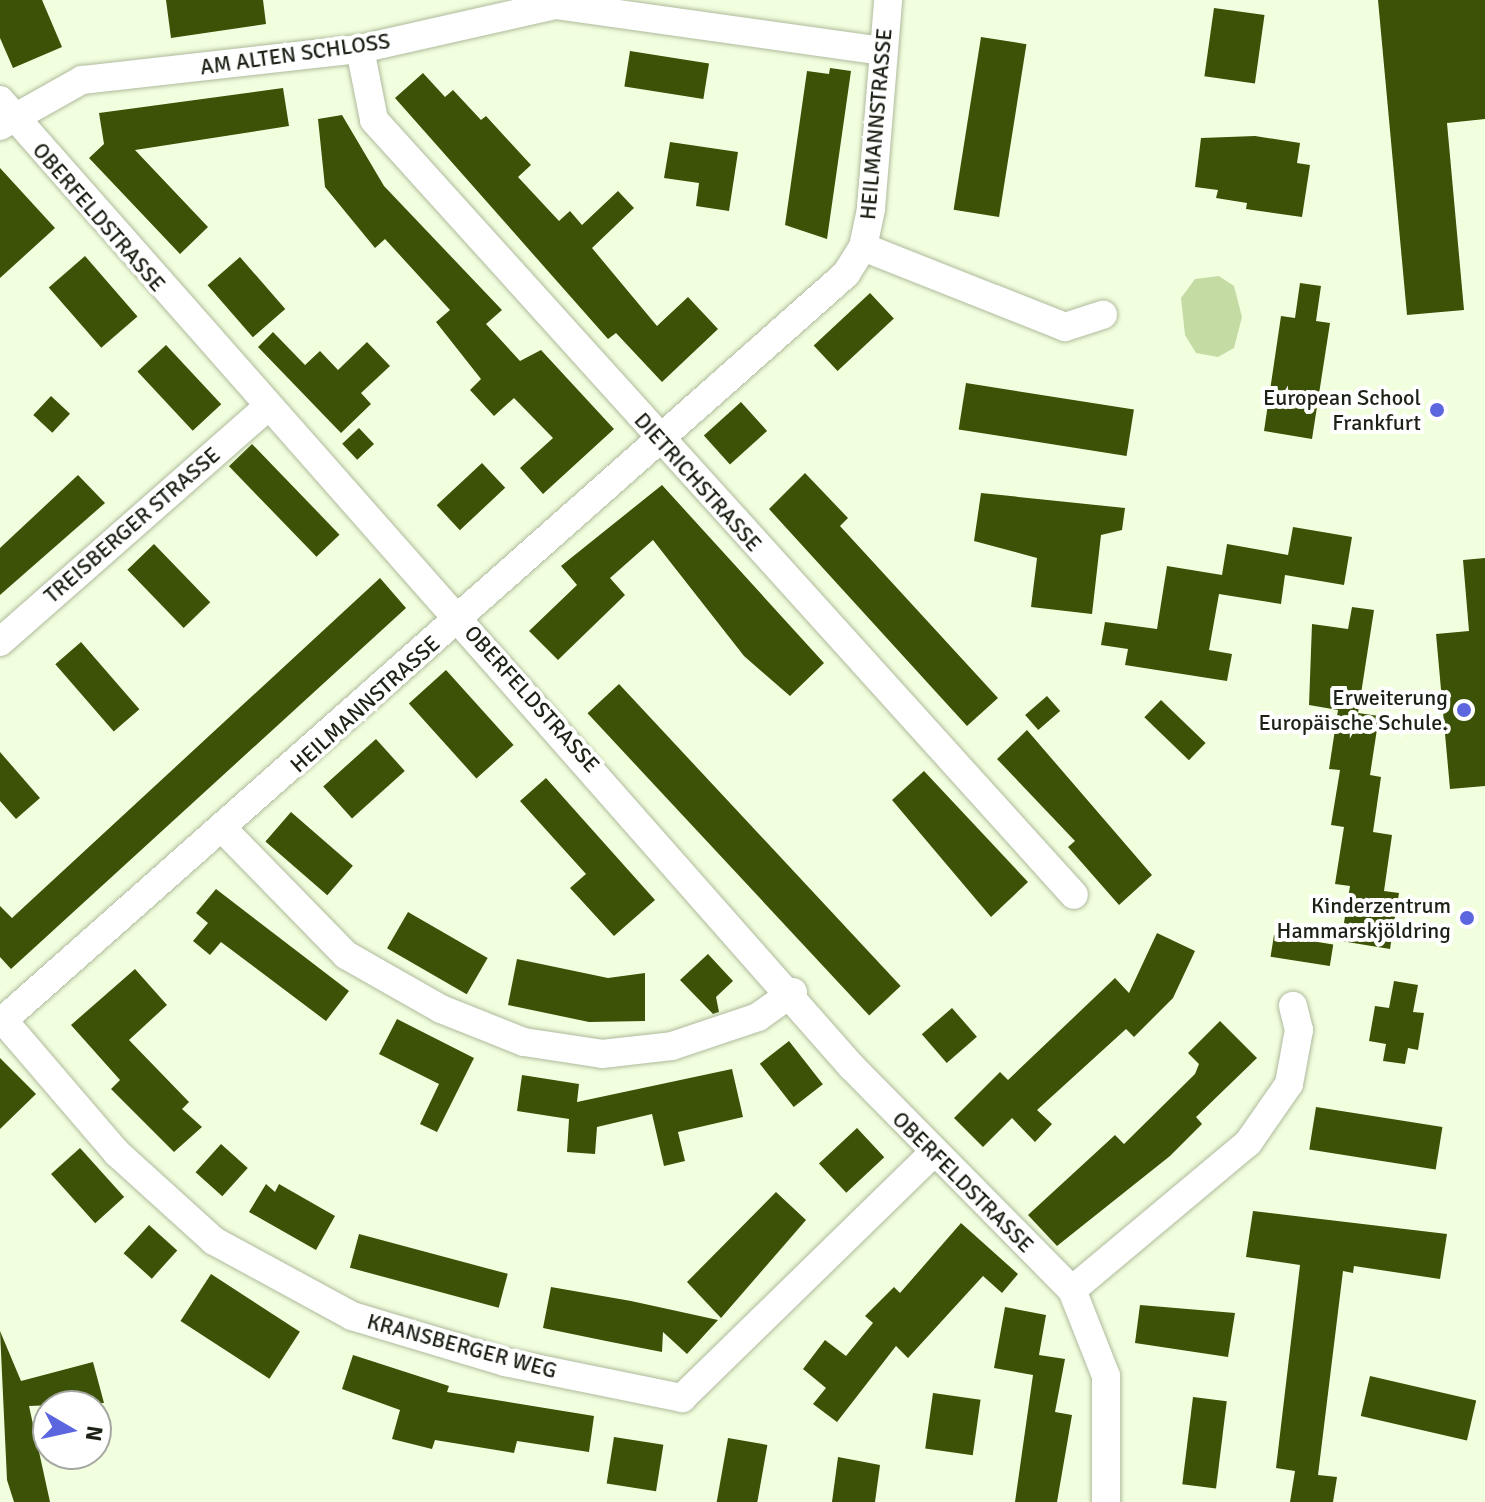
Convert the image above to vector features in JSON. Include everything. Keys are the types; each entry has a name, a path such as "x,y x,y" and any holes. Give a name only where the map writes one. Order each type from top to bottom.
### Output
{"street":[{"name":"HEILMANNSTRASSE","path":"2,1022 224,830 658,438 846,274 863,247 888,0"},
{"name":"AM ALTEN SCHLOSS","path":"4,114 82,80 360,49 555,5 884,51"},
{"name":"DIETRICHSTRASSE","path":"360,49 374,120 1074,895"},
{"name":"OBERFELDSTRASSE","path":"4,114 265,409 461,618 793,992 932,1154 1072,1290 1106,1376 1106,1502"},
{"name":"HEILMANNSTRASSE","path":"863,247 1065,327 1103,315"},
{"name":"TREISBERGER STRASSE","path":"0,642 265,409"},
{"path":"224,830 346,955 441,1009 524,1042 602,1054 672,1046 758,1017 793,992"},
{"path":"1072,1290 1248,1143 1289,1084 1299,1030 1293,1006"},
{"name":"KRANSBERGER WEG","path":"2,1022 117,1153 214,1241 352,1316 505,1362 682,1398 932,1154"}],"green space":[{"path":"1219,276 1234,286 1242,317 1234,348 1218,357 1196,353 1185,335 1181,298 1195,279"}],"building":[{"path":"0,0 42,0 62,47 13,68 0,38"},
{"path":"166,0 263,0 266,24 171,38"},
{"path":"1378,0 1485,0 1485,119 1447,123 1464,310 1407,315"},
{"path":"1214,8 1265,15 1255,83 1204,76"},
{"path":"981,37 1026,44 999,217 954,210"},
{"path":"630,51 709,64 703,99 624,87"},
{"path":"830,68 851,71 827,239 785,225 807,71 829,74"},
{"path":"423,73 445,97 453,90 481,120 486,116 531,165 518,177 559,221 570,211 582,225 618,191 634,208 592,248 657,326 688,297 718,329 662,382 616,333 608,339 395,98"},
{"path":"283,88 289,126 135,150 208,227 180,254 89,158 104,144 99,113"},
{"path":"342,115 384,186 502,310 486,324 520,361 541,350 614,429 543,494 520,468 553,438 514,398 494,416 470,390 481,379 436,322 450,310 385,239 375,248 325,187 318,119"},
{"path":"1255,136 1300,143 1297,163 1310,165 1302,217 1246,209 1247,203 1216,198 1218,190 1195,187 1201,138"},
{"path":"670,142 738,152 729,211 696,206 699,183 664,178"},
{"path":"0,168 55,228 0,278"},
{"path":"85,256 137,316 101,348 49,287"},
{"path":"240,257 285,309 253,337 208,285"},
{"path":"1300,283 1321,286 1316,321 1330,323 1312,439 1264,431 1281,316 1295,318"},
{"path":"870,293 894,319 838,371 814,346"},
{"path":"273,332 305,365 320,351 338,370 367,342 390,366 361,393 371,404 341,433 258,347"},
{"path":"166,345 221,404 193,431 137,372"},
{"path":"966,383 1134,410 1127,456 959,429"},
{"path":"51,396 70,414 52,433 33,415"},
{"path":"741,402 767,431 730,464 704,435"},
{"path":"359,428 374,444 357,460 342,444"},
{"path":"252,444 340,535 317,557 229,466"},
{"path":"482,463 505,488 460,530 437,505"},
{"path":"805,473 848,518 840,526 998,698 967,726 769,509"},
{"path":"78,475 105,503 0,595 0,548"},
{"path":"662,485 824,663 790,696 744,656 653,540 610,578 625,595 558,660 529,631 577,585 561,566"},
{"path":"981,493 1125,508 1122,530 1101,535 1092,614 1031,607 1037,558 974,541"},
{"path":"1293,527 1352,537 1344,585 1285,575 1281,604 1219,594 1209,650 1232,654 1227,681 1125,665 1128,649 1101,645 1105,622 1157,629 1167,566 1222,575 1227,544 1288,555"},
{"path":"154,544 210,602 184,628 127,570"},
{"name":"Erweiterung Europäische Schule.","path":"1485,558 1485,786 1450,789 1436,634 1469,631 1463,560"},
{"path":"380,578 406,608 11,969 0,957 0,906 12,918"},
{"path":"1352,607 1374,610 1358,713 1379,716 1370,775 1381,777 1373,832 1392,835 1384,891 1399,893 1390,949 1341,941 1350,886 1335,884 1344,827 1331,825 1340,770 1329,769 1338,710 1309,705 1312,624 1348,629"},
{"path":"81,642 139,709 114,731 55,664"},
{"path":"446,670 514,745 476,779 409,703"},
{"path":"619,684 901,986 869,1015 588,713"},
{"path":"1047,696 1060,711 1038,730 1025,715"},
{"path":"1161,700 1206,743 1189,760 1144,717"},
{"path":"1027,730 1152,875 1119,905 1068,847 1075,841 997,759"},
{"path":"376,739 405,771 352,818 323,787"},
{"path":"0,752 40,798 16,819 0,801"},
{"path":"924,771 1028,882 991,917 892,800"},
{"path":"546,778 655,900 614,936 570,888 586,874 520,801"},
{"path":"291,812 353,866 327,895 265,841"},
{"path":"216,889 349,991 326,1021 221,942 210,955 193,941 208,923 196,913"},
{"path":"408,912 488,958 467,994 387,948"},
{"path":"1157,933 1195,951 1173,998 1134,1037 1126,1029 1037,1110 1052,1124 1035,1142 1012,1118 983,1147 954,1118 1000,1072 1008,1080 1115,978 1129,993"},
{"path":"1274,935 1333,944 1330,966 1271,957"},
{"path":"708,954 733,981 716,997 719,1012 713,1014 680,980"},
{"path":"517,959 608,978 645,973 645,1021 589,1022 508,1005"},
{"path":"135,969 167,1005 129,1040 189,1102 182,1109 202,1127 174,1152 111,1089 120,1080 71,1025"},
{"path":"1394,981 1418,985 1413,1012 1424,1013 1418,1050 1408,1048 1405,1064 1383,1061 1386,1044 1369,1041 1375,1006 1389,1008"},
{"path":"952,1008 977,1037 947,1063 922,1034"},
{"path":"397,1019 474,1058 437,1132 420,1124 439,1084 379,1054"},
{"path":"1220,1021 1257,1058 1196,1117 1202,1124 1170,1156 1057,1246 1028,1215 1115,1135 1124,1144 1195,1074 1199,1064 1188,1053"},
{"path":"789,1041 823,1084 794,1107 760,1064"},
{"path":"0,1058 36,1094 0,1129"},
{"path":"732,1069 743,1117 678,1132 685,1161 664,1166 652,1114 597,1127 595,1154 567,1152 569,1119 517,1111 522,1075 579,1084 577,1102"},
{"path":"1316,1107 1442,1127 1436,1169 1309,1149"},
{"path":"857,1128 884,1157 846,1193 819,1163"},
{"path":"221,1144 248,1168 222,1196 196,1172"},
{"path":"80,1148 124,1197 95,1223 51,1174"},
{"path":"266,1184 275,1192 279,1184 335,1216 316,1250 249,1212"},
{"path":"776,1192 806,1220 721,1318 687,1282"},
{"path":"1253,1211 1447,1234 1440,1279 1354,1266 1353,1273 1343,1271 1318,1475 1337,1477 1333,1502 1290,1502 1295,1471 1276,1468 1300,1265 1246,1257"},
{"path":"961,1223 1018,1274 1002,1293 983,1276 908,1358 896,1346 837,1422 813,1404 826,1388 803,1369 825,1340 846,1356 873,1323 865,1316 894,1287 900,1293"},
{"path":"149,1225 177,1250 152,1279 124,1253"},
{"path":"359,1234 508,1274 499,1308 350,1268"},
{"path":"211,1274 300,1332 269,1379 181,1321"},
{"path":"551,1287 718,1320 687,1354 663,1332 662,1352 611,1342 543,1328"},
{"path":"1140,1305 1235,1313 1228,1357 1135,1343"},
{"path":"1005,1307 1046,1315 1039,1355 1065,1359 1055,1412 1072,1415 1057,1502 1015,1502 1033,1375 994,1368"},
{"path":"0,1331 21,1381 93,1362 101,1390 32,1390 32,1406 29,1406 32,1470 43,1470 50,1502 14,1502 7,1480"},
{"path":"353,1355 449,1386 447,1392 594,1416 589,1452 517,1441 514,1453 435,1440 432,1449 392,1439 400,1410 342,1389"},
{"path":"1370,1376 1476,1401 1467,1440 1361,1416"},
{"path":"933,1393 981,1400 973,1455 925,1448"},
{"path":"1193,1397 1227,1401 1216,1488 1182,1484"},
{"path":"614,1437 663,1445 656,1491 607,1483"},
{"path":"728,1438 767,1445 757,1502 717,1502"},
{"path":"838,1457 880,1465 875,1502 832,1502"}],"place":[{"name":"European School Frankfurt","path":"1437,410"},
{"name":"Erweiterung Europäische Schule.","path":"1464,710"},
{"name":"Kinderzentrum Hammarskjöldring","path":"1467,918"}]}
